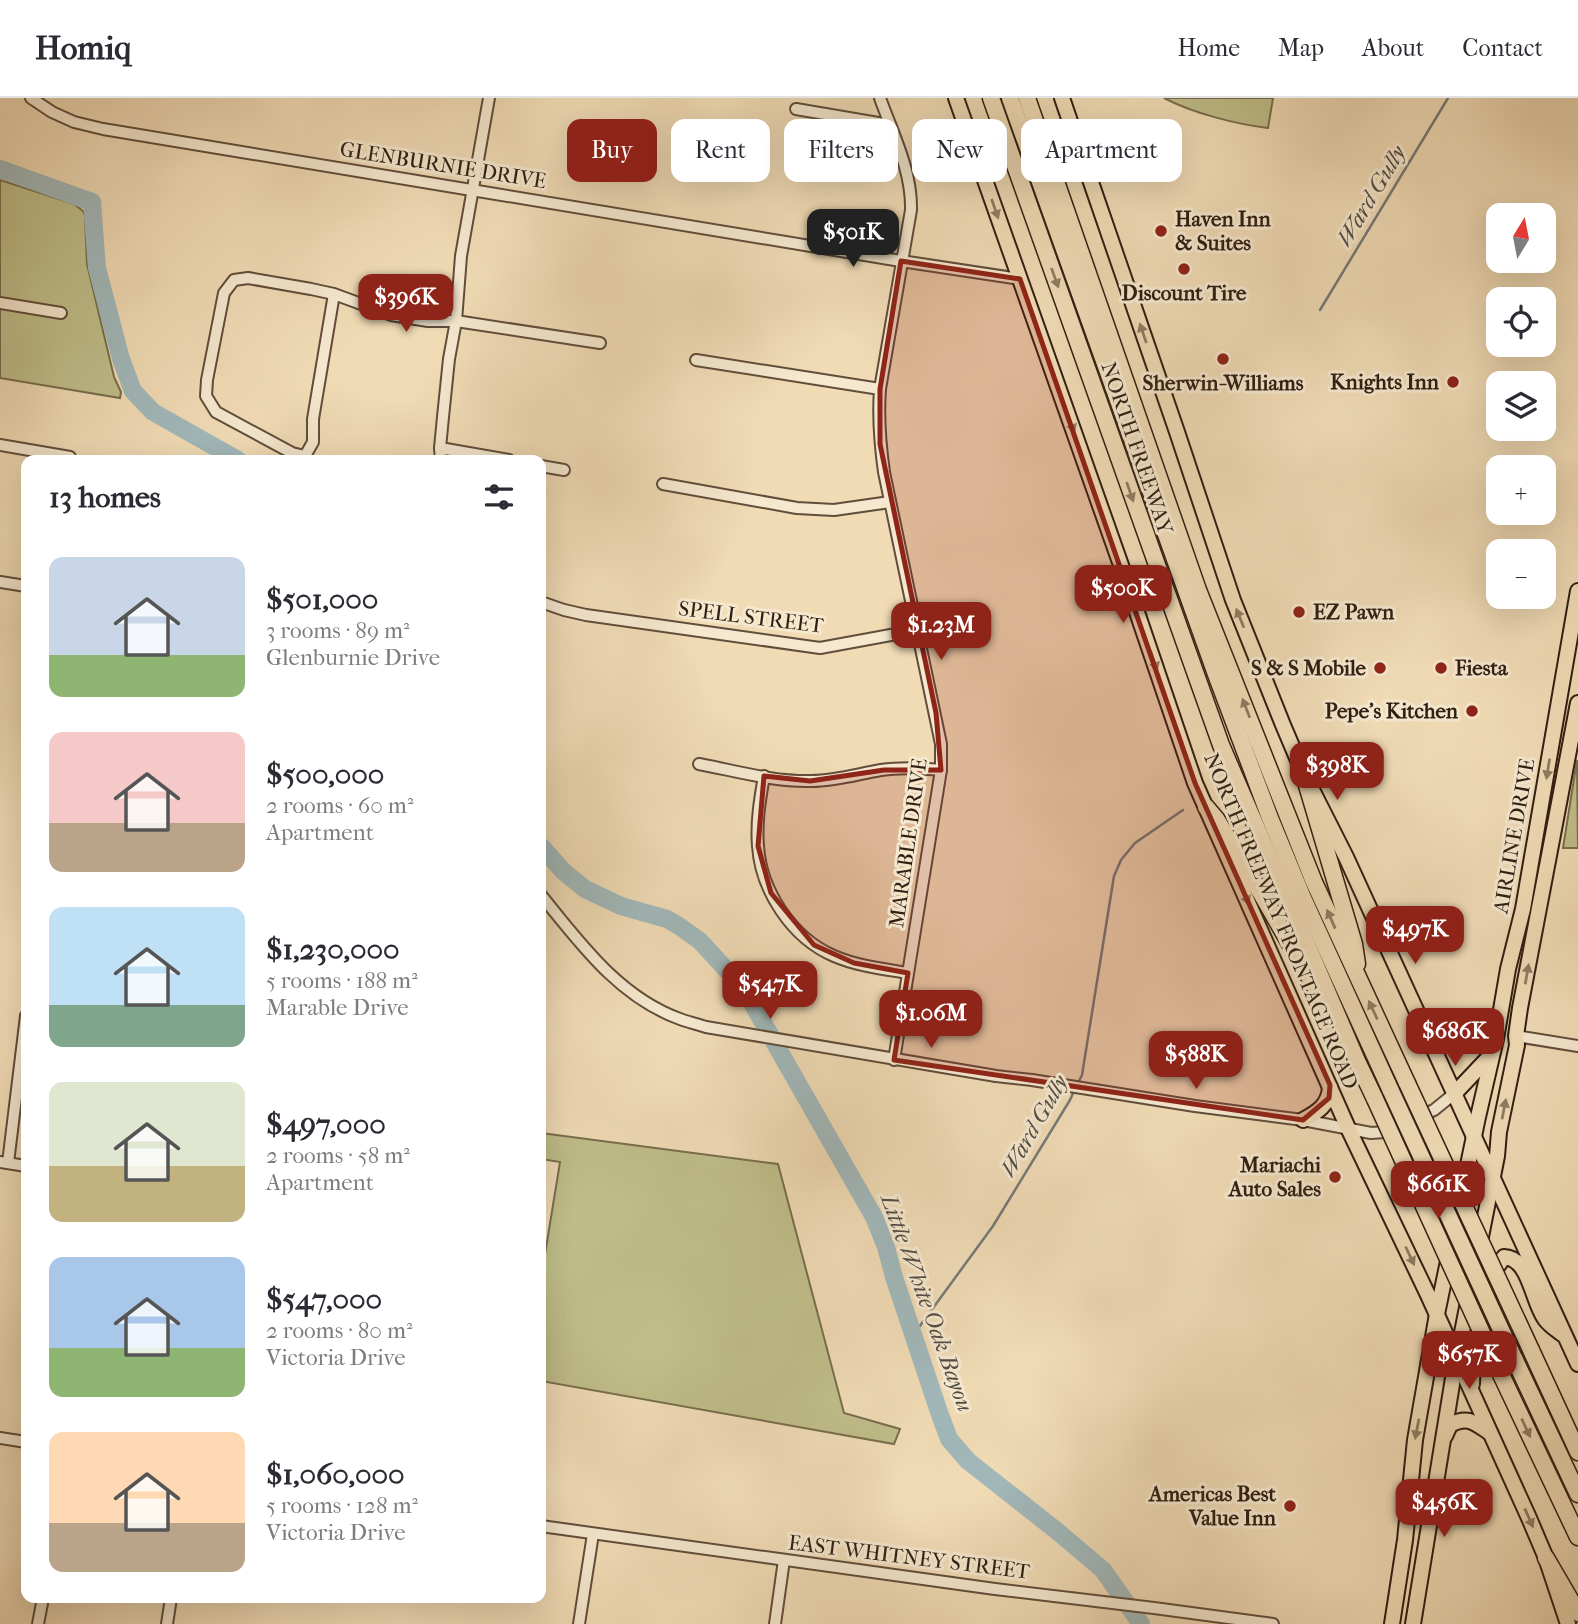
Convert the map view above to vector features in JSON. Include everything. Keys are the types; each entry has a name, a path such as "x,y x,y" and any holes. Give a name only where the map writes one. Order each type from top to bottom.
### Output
{"highway":[{"name":"NORTH FREEWAY","path":"991,98 1221,745 1357,1060 1578,1537"},
{"name":"NORTH FREEWAY","path":"1010,98 1265,806 1303,898 1578,1494"},
{"name":"NORTH FREEWAY","path":"1027,98 1198,590 1314,882 1578,1452"},
{"path":"1303,772 1354,944 1359,981"},
{"path":"1206,807 1217,820 1262,895 1357,1060"},
{"path":"1546,1558 1578,1613"}],"main road":[{"name":"NORTH FREEWAY FRONTAGE ROAD","path":"956,98 1195,783 1348,1128 1492,1434 1546,1558 1568,1624"},
{"path":"1062,98 1233,600 1303,772 1346,857 1578,1364"},
{"name":"AIRLINE DRIVE","path":"1392,1624 1415,1440 1437,1314 1527,890 1577,601"},
{"name":"AIRLINE DRIVE","path":"1413,1624 1457,1356 1517,1045 1516,1036 1578,703"},
{"path":"1552,744 1570,747"},
{"path":"1527,890 1542,892"},
{"path":"1504,992 1511,1010 1508,1029 1516,1036"},
{"path":"1455,1093 1492,1055"},
{"path":"1444,1069 1464,1074 1479,1067"},
{"path":"1303,1120 1324,1105 1329,1097 1329,1085"},
{"path":"1472,1390 1473,1360 1488,1294 1495,1270 1504,1257 1513,1258 1522,1266 1545,1319 1566,1337"},
{"path":"1443,1440 1450,1425 1463,1420 1474,1422 1492,1434"},
{"path":"1403,1551 1424,1555"}],"street":[{"name":"GLENBURNIE DRIVE","path":"32,98 52,112 74,122 103,129 1020,279"},
{"path":"440,454 461,256 489,98"},
{"name":"MARABLE DRIVE","path":"880,98 888,119"},
{"path":"796,109 855,119"},
{"name":"MARABLE DRIVE","path":"894,1060 940,770 941,744 880,444 880,389 911,210 908,174 898,147"},
{"path":"301,455 292,453 216,412 206,396 224,293 234,280 248,278 334,294 391,315 428,321 456,321 600,344"},
{"path":"306,455 313,442 313,418 334,294"},
{"path":"0,303 61,313"},
{"path":"696,360 880,389"},
{"path":"0,445 58,455"},
{"path":"546,467 564,470"},
{"path":"663,484 797,508 834,510 890,502"},
{"path":"0,582 21,585"},
{"name":"SPELL STREET","path":"546,604 573,612 820,648 918,630"},
{"path":"699,764 810,781 832,780 884,770 940,770"},
{"path":"764,776 759,801 758,846 761,869 784,916 814,945 833,956 854,963 908,973"},
{"path":"546,901 602,968 622,984 646,1002 678,1018 706,1027 894,1060 1303,1120 1371,1133 1385,1132 1434,1110 1455,1093"},
{"path":"1516,1036 1578,1046"},
{"path":"4,1162 21,1049"},
{"path":"0,1438 21,1441"},
{"name":"EAST WHITNEY STREET","path":"546,1528 1273,1624"},
{"path":"579,1624 593,1534"},
{"path":"775,1624 784,1560"},
{"path":"38,1624 42,1603"},
{"path":"167,1624 170,1603"}],"highlighted area":[{"path":"901,261 1020,279 1195,783 1330,1085 1329,1098 1303,1120 894,1060 908,973 854,963 814,945 771,893 758,846 764,776 810,781 884,770 941,770 936,713 880,444 880,389"}],"shaded area":[{"path":"1164,98 1273,98 1268,128 1214,117"},
{"path":"0,180 74,204 83,211 87,264 114,377 121,392 120,398 0,378"},
{"path":"1577,760 1578,848 1563,848"},
{"path":"546,1134 778,1164 844,1413 900,1429 894,1444 546,1382 546,1248 560,1162 546,1160"}],"waterway":[{"name":"Ward Gully","path":"1320,310 1448,98"},
{"name":"Little White Oak Bayou","path":"0,169 92,202 97,268 121,359 133,391 153,412 229,455"},
{"name":"Ward Gully","path":"1078,1083 1082,1075 1114,876 1121,860 1135,843 1183,810"},
{"name":"Little White Oak Bayou","path":"546,852 563,871 585,889 621,906 667,919 679,926 700,941 744,989 874,1217 949,1439 968,1461 1103,1570 1141,1624"},
{"name":"Ward Gully","path":"914,1334 993,1226 1075,1089"}],"place":[{"name":"Haven Inn & Suites","path":"1161,231"},
{"name":"Discount Tire","path":"1184,269"},
{"name":"Sherwin-Williams","path":"1223,359"},
{"name":"Knights Inn","path":"1453,382"},
{"name":"EZ Pawn","path":"1299,612"},
{"name":"S & S Mobile","path":"1380,668"},
{"name":"Fiesta","path":"1441,668"},
{"name":"Pepe's Kitchen","path":"1472,711"},
{"name":"Mariachi Auto Sales","path":"1335,1177"},
{"name":"Americas Best Value Inn","path":"1290,1506"}]}
